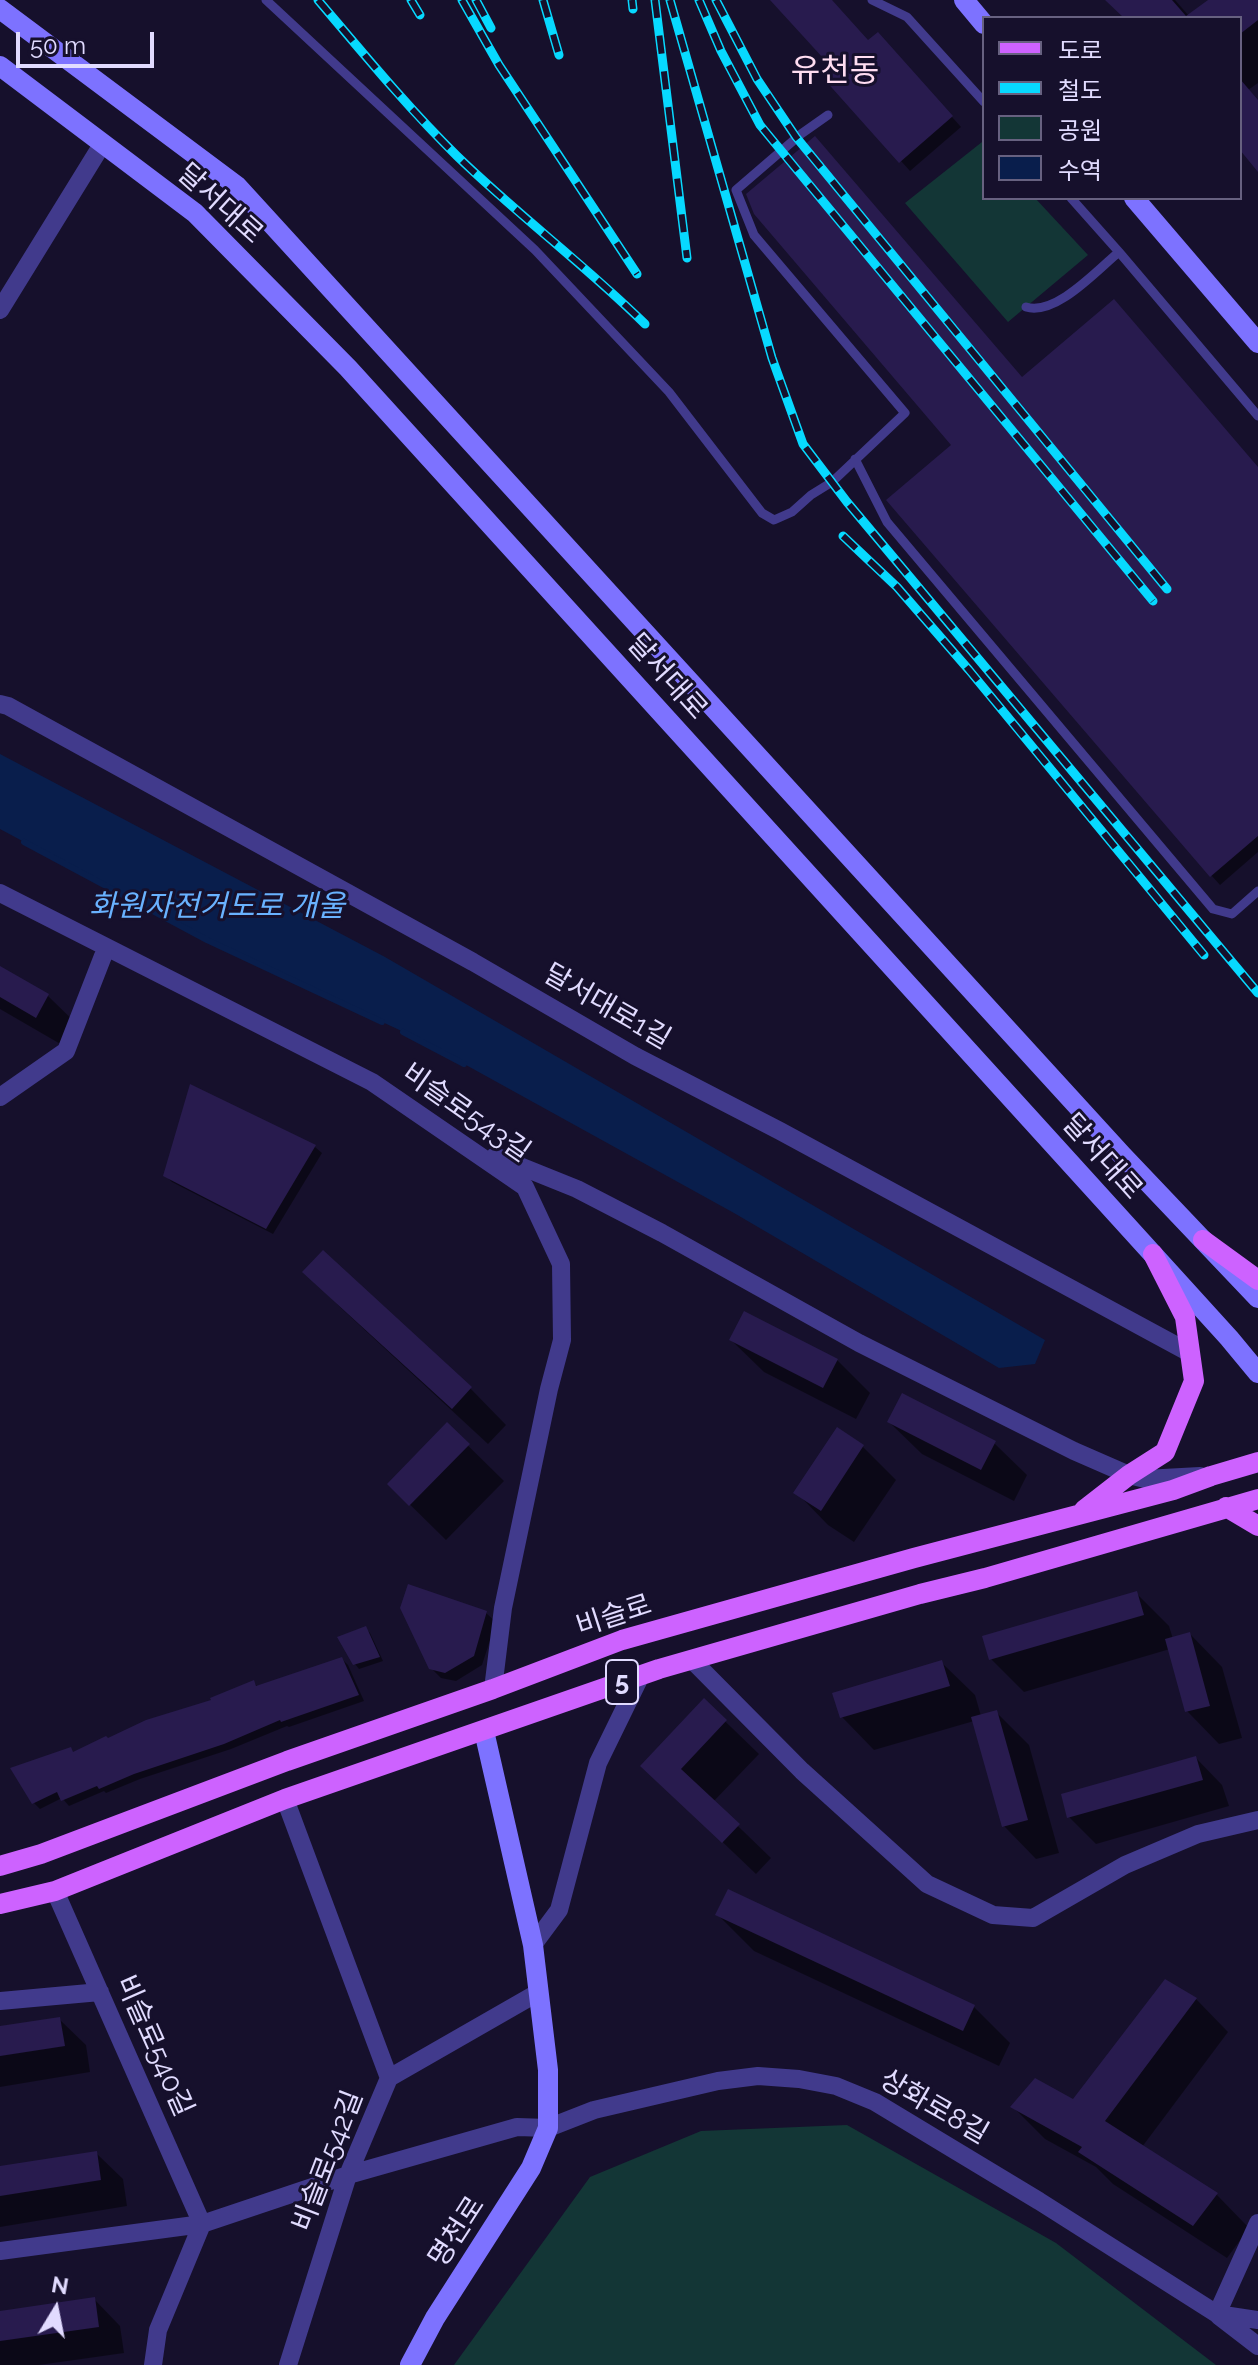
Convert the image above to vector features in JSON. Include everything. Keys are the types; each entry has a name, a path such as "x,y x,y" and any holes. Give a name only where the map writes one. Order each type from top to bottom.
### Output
{"main road":[{"path":"964,0 982,22"},
{"name":"달서대로","path":"0,9 237,186 1122,1155 1258,1298"},
{"name":"달서대로","path":"0,66 195,213 348,368 1256,1370"},
{"path":"1136,200 1258,343"},
{"path":"1203,1240 1258,1280"},
{"path":"1076,1517 1129,1475 1165,1452 1194,1381 1185,1317 1153,1254"},
{"name":"비슬로","path":"0,1866 41,1854 622,1640 914,1558 1173,1490 1258,1462"},
{"name":"5","path":"0,1904 55,1891 285,1799 641,1675 1258,1499"},
{"path":"1226,1507 1258,1526"},
{"name":"명천로","path":"410,2365 435,2318 531,2168 548,2128 548,2070 533,1945 484,1731"}],"street":[{"path":"0,310 103,143"},
{"name":"달서대로1길","path":"0,704 459,954 625,1051 780,1131 1190,1353"},
{"name":"비슬로543길","path":"0,893 372,1082 525,1187 561,1264 562,1340 503,1608 493,1689"},
{"path":"0,1097 66,1051 103,956"},
{"path":"450,1136 577,1189 859,1343 1025,1428 1129,1475 1145,1479 1211,1476"},
{"path":"692,1660 802,1771 927,1884 993,1915 1033,1918 1125,1865 1198,1834 1258,1820"},
{"path":"533,1945 559,1910 598,1763 641,1675"},
{"name":"비슬로542길","path":"285,1799 389,2078 348,2175 288,2365"},
{"name":"비슬로540길","path":"55,1891 202,2224"},
{"path":"0,2001 100,1992"},
{"path":"389,2078 539,1992"},
{"name":"상화로8길","path":"548,2128 594,2110 718,2081 758,2076 836,2086 875,2102 1217,2314 1258,2320"},
{"path":"0,2251 202,2224 348,2175 517,2127 548,2128"},
{"path":"1258,2223 1217,2314 1258,2346"},
{"path":"153,2365 158,2330 202,2224"}],"lane":[{"path":"266,0 535,250 669,392 762,513 774,520 792,512 832,482 905,413 754,235 736,190 828,115"},
{"path":"872,0 907,17 982,100"},
{"path":"1073,200 1258,416"},
{"path":"1026,307 1035,310 1061,301 1119,252"},
{"path":"855,459 887,522 1213,909 1232,914 1258,891"}],"green space":[{"path":"982,142 982,200 1037,200 1088,255 1008,322 905,203"},
{"path":"847,2125 1056,2243 1216,2365 454,2365 590,2177 701,2131"}],"water":[{"name":"화원자전거도로 개울","path":"0,754 385,957 1045,1340 1035,1364 999,1368 734,1213 466,1065 408,1034 207,940 0,829"}],"building":[{"path":"770,0 832,0 868,40 878,32 953,116 899,163 824,79 834,70"},
{"path":"1105,0 1172,0 1186,16 1122,16"},
{"path":"1208,0 1258,0 1258,20 1242,32 1242,16 1186,16"},
{"path":"1242,81 1258,100 1258,172 1242,152"},
{"path":"815,136 1022,377 1114,299 1258,467 1258,836 1210,877 886,500 951,445 754,214 746,194"},
{"path":"0,966 49,994 36,1018 0,997"},
{"path":"190,1084 316,1145 266,1229 163,1176"},
{"path":"323,1250 472,1387 452,1409 302,1272"},
{"path":"744,1311 838,1359 823,1388 729,1340"},
{"path":"902,1393 996,1441 981,1470 887,1422"},
{"path":"447,1422 470,1444 409,1506 387,1484"},
{"path":"837,1427 864,1445 821,1511 793,1493"},
{"path":"408,1584 487,1611 474,1656 445,1673 429,1669 400,1608"},
{"path":"1137,1591 1144,1615 989,1660 982,1636"},
{"path":"366,1626 380,1657 353,1665 337,1637"},
{"path":"1190,1632 1210,1706 1185,1712 1165,1639"},
{"path":"342,1657 359,1695 280,1720 224,1744 99,1789 97,1786 61,1801 57,1792 32,1804 10,1768 71,1747 73,1752 146,1720 211,1700 254,1680 256,1686"},
{"path":"942,1660 950,1686 840,1718 832,1693"},
{"path":"704,1698 727,1720 681,1769 740,1824 722,1843 640,1766"},
{"path":"997,1710 1028,1820 1002,1827 971,1717"},
{"path":"1196,1756 1203,1780 1067,1818 1061,1794"},
{"path":"728,1889 975,2005 963,2031 715,1915"},
{"path":"1165,1979 1197,1998 1105,2121 1218,2193 1193,2226 1078,2152 1082,2147 1010,2107 1035,2078 1073,2099"},
{"path":"60,2017 65,2046 0,2056 0,2026"},
{"path":"97,2151 101,2180 0,2196 0,2166"},
{"path":"95,2297 99,2327 0,2341 0,2311"}],"waterway":[{"path":"24,842 207,940 382,1022"},
{"path":"403,1032 464,1064"}],"railway":[{"path":"318,0 403,100 457,156 645,324"},
{"path":"411,0 420,15"},
{"path":"462,0 499,65 637,274"},
{"path":"476,0 491,28"},
{"path":"543,0 559,55"},
{"path":"632,0 633,9"},
{"path":"655,0 687,258"},
{"path":"670,0 772,358 803,444 847,502 1258,993"},
{"path":"699,0 721,51 760,125 1153,601"},
{"path":"716,0 757,79 796,137 1167,589"},
{"path":"843,536 897,587 969,670 1204,955"}],"district":[{"name":"유천동","path":"835,71"}]}
